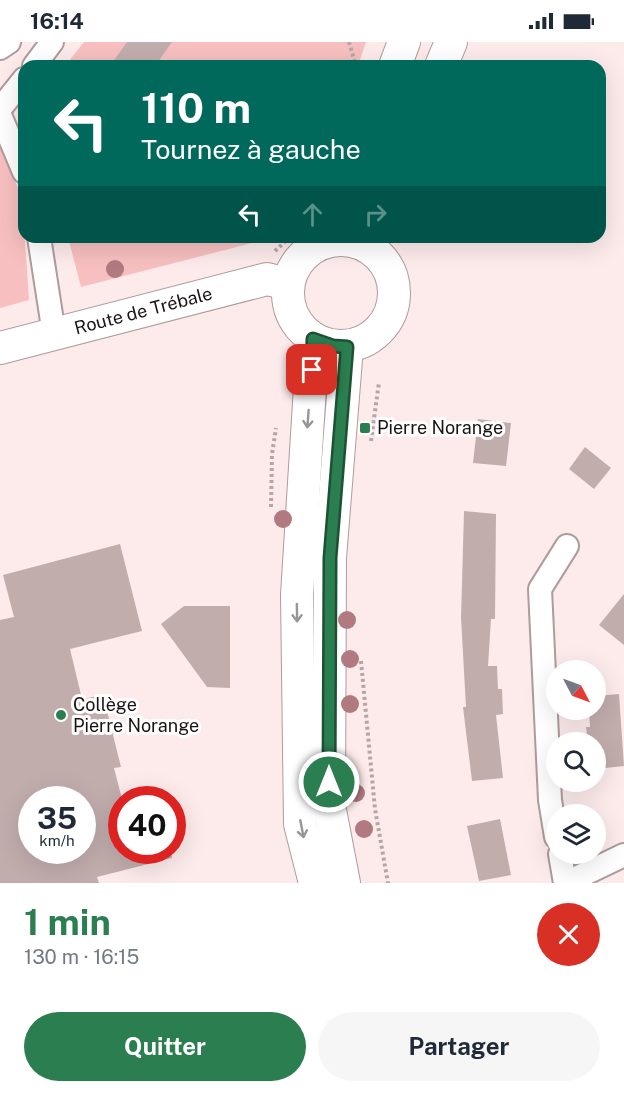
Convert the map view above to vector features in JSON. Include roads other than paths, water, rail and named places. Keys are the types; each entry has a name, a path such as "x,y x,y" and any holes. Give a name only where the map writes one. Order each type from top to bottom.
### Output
{"street":[{"path":"0,48 9,42"},
{"path":"38,60 52,42"},
{"path":"397,60 404,42"},
{"path":"424,60 431,42"},
{"path":"444,60 451,42"},
{"path":"0,110 18,87"},
{"path":"0,115 18,158"},
{"path":"40,243 54,334"},
{"path":"331,243 316,245 300,258 288,284 291,314 301,330 313,339 333,346 347,347 367,340 386,323 394,303 393,280 386,263 357,243"},
{"name":"Route de Trébale","path":"0,348 267,279 288,284"},
{"path":"313,339 297,596 300,824 315,883"},
{"path":"344,883 328,805 329,580 347,347"},
{"path":"551,804 540,589 567,546"},
{"path":"562,864 566,883 624,855"}],"place":[{"name":"Pierre Norange","path":"365,428"},
{"name":"Collège Pierre Norange","path":"61,715"}]}
